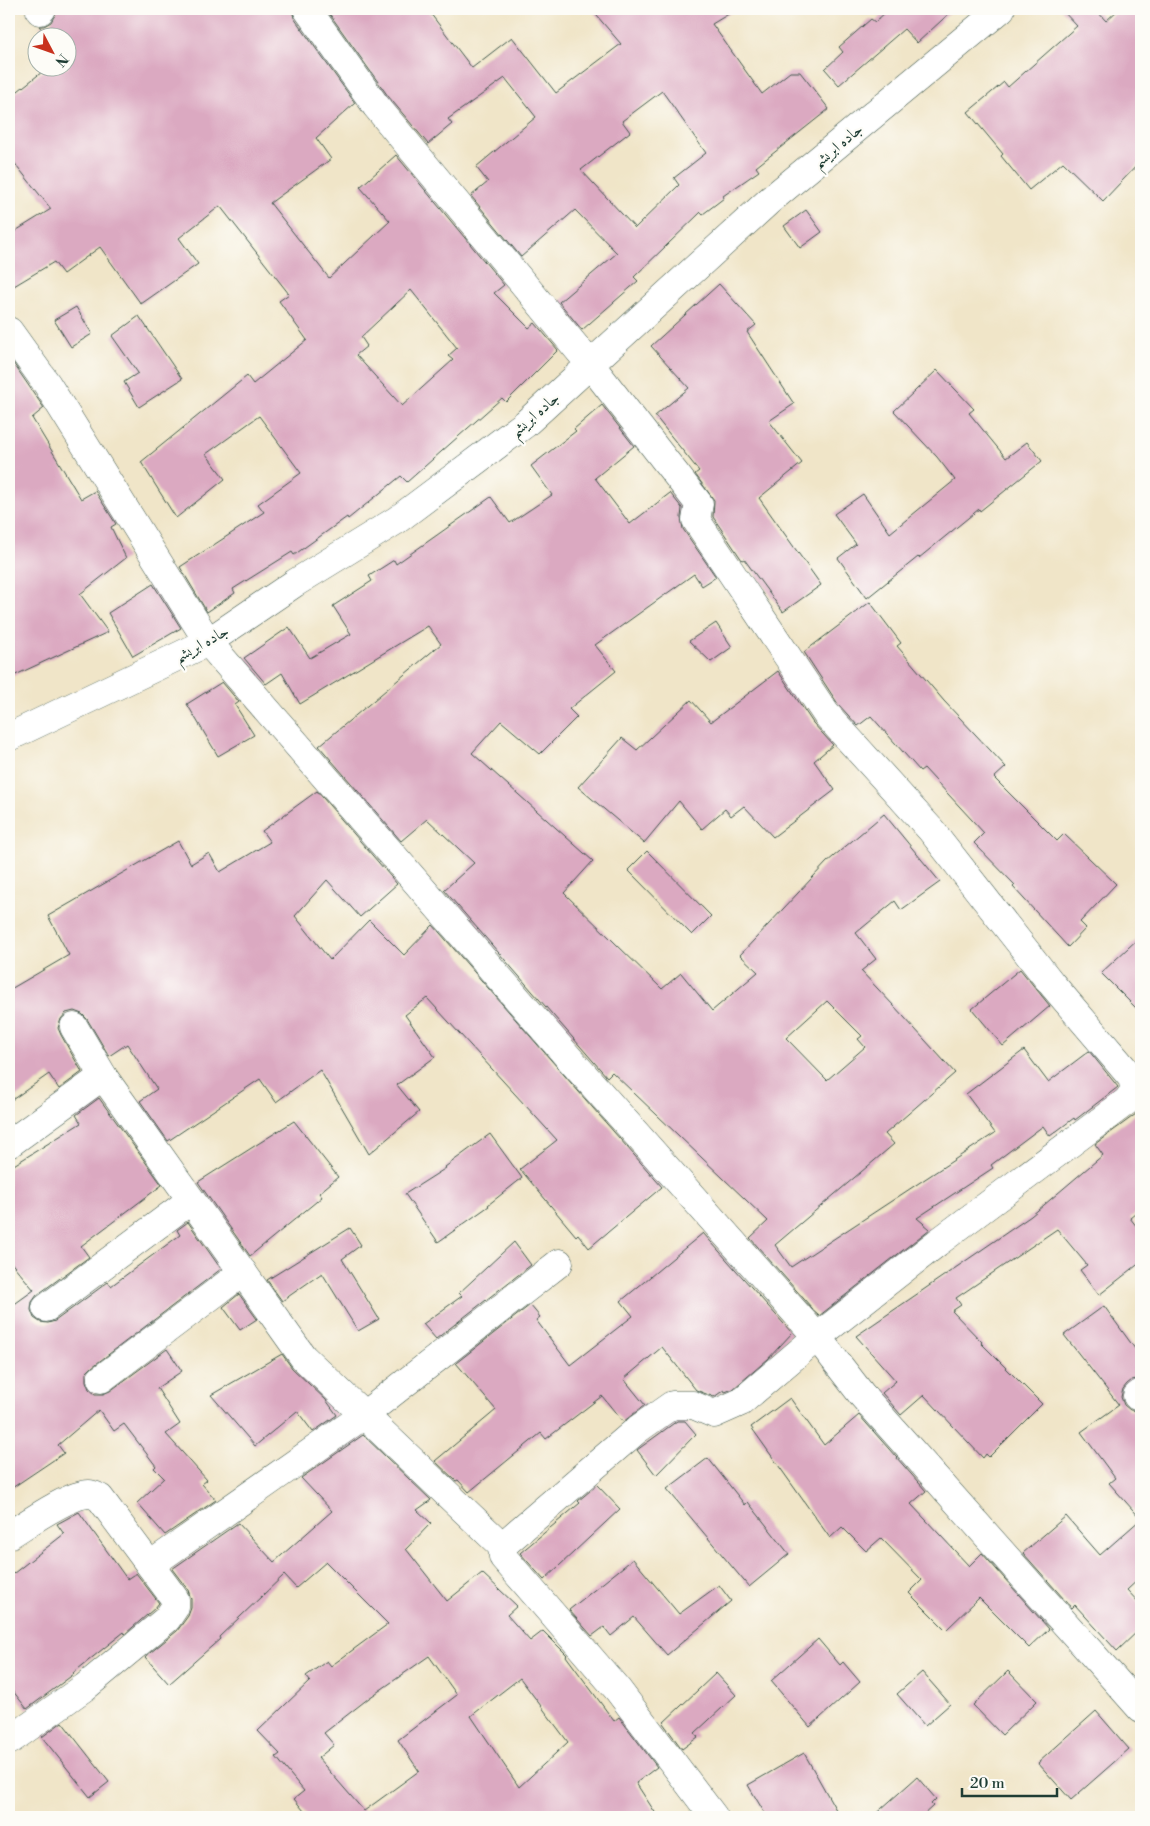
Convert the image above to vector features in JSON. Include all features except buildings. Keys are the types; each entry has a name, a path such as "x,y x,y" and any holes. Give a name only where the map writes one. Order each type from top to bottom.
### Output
{"street":[{"path":"307,9 376,106 590,364 699,504 696,520 826,714 931,830 1052,983 1132,1078 1135,1090 1127,1101 937,1243 817,1337 741,1402 714,1414 693,1405 672,1405 638,1429 502,1546"},
{"name":"جاده ابریشم","path":"9,737 208,642 295,582 397,520 525,424 769,201 1001,9"},
{"path":"9,331 47,384 208,642 568,1057 817,1337 862,1396 1141,1709"},
{"path":"74,1027 103,1076 304,1357 502,1546 503,1557 618,1690 714,1817"},
{"path":"9,1144 103,1076"},
{"path":"46,1308 191,1200"},
{"path":"150,1565 364,1415 560,1263"},
{"path":"101,1379 243,1272"},
{"path":"9,1535 56,1506 83,1495 92,1494 100,1498 175,1599 175,1607 167,1618 85,1687 9,1742"}]}
